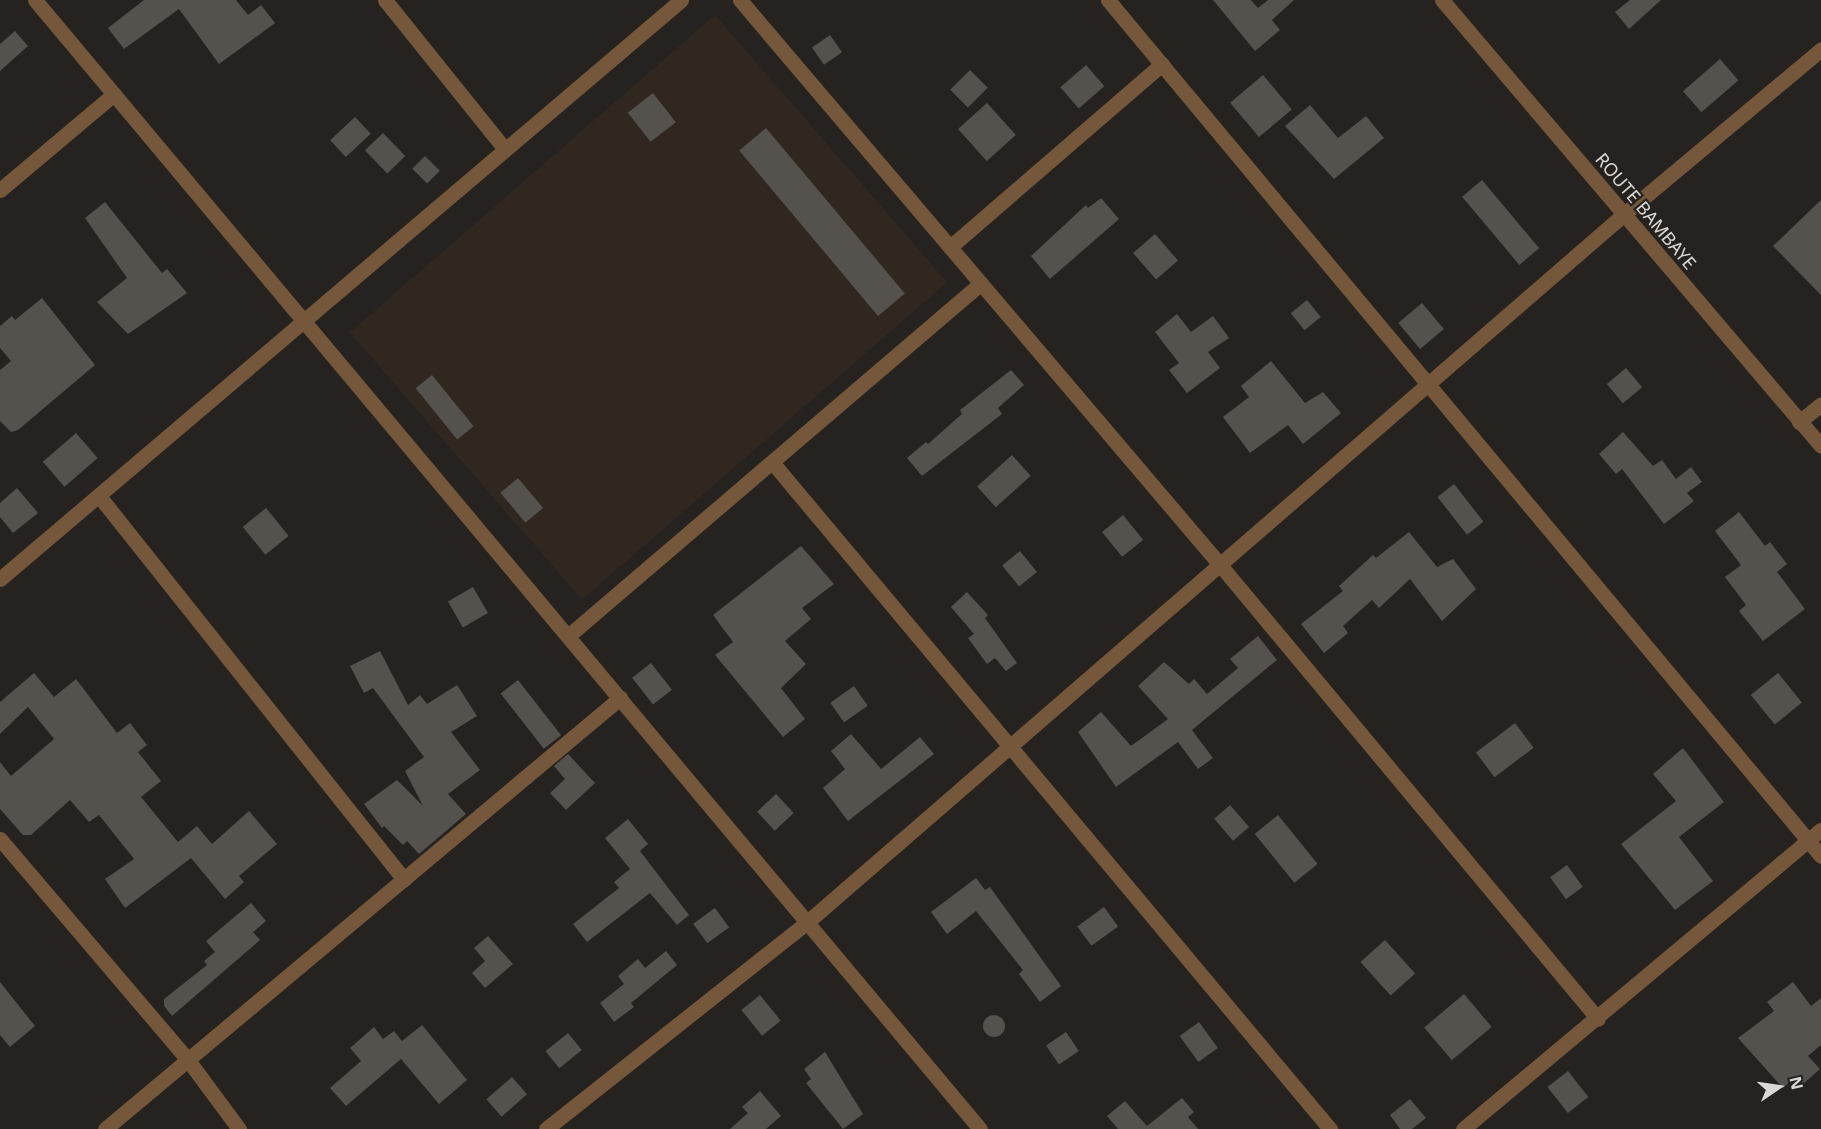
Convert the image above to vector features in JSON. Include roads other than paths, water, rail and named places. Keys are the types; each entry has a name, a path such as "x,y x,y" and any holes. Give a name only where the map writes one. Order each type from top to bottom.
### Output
{"street":[{"path":"35,0 620,698 805,924 980,1129"},
{"path":"385,0 504,148"},
{"path":"0,579 504,148 681,0"},
{"path":"740,0 1221,566 1598,1019"},
{"path":"1108,0 1821,856"},
{"name":"ROUTE BAMBAYE","path":"1442,0 1821,446"},
{"path":"546,1129 805,924 1430,386 1623,214 1821,49"},
{"path":"950,247 1162,64"},
{"path":"0,190 114,94"},
{"path":"568,636 981,284"},
{"path":"1799,422 1821,405"},
{"path":"772,462 1008,748 1330,1129"},
{"path":"99,496 404,879"},
{"path":"105,1129 620,698"},
{"path":"1463,1129 1598,1019 1821,830"},
{"path":"0,839 188,1060 239,1129"}]}
